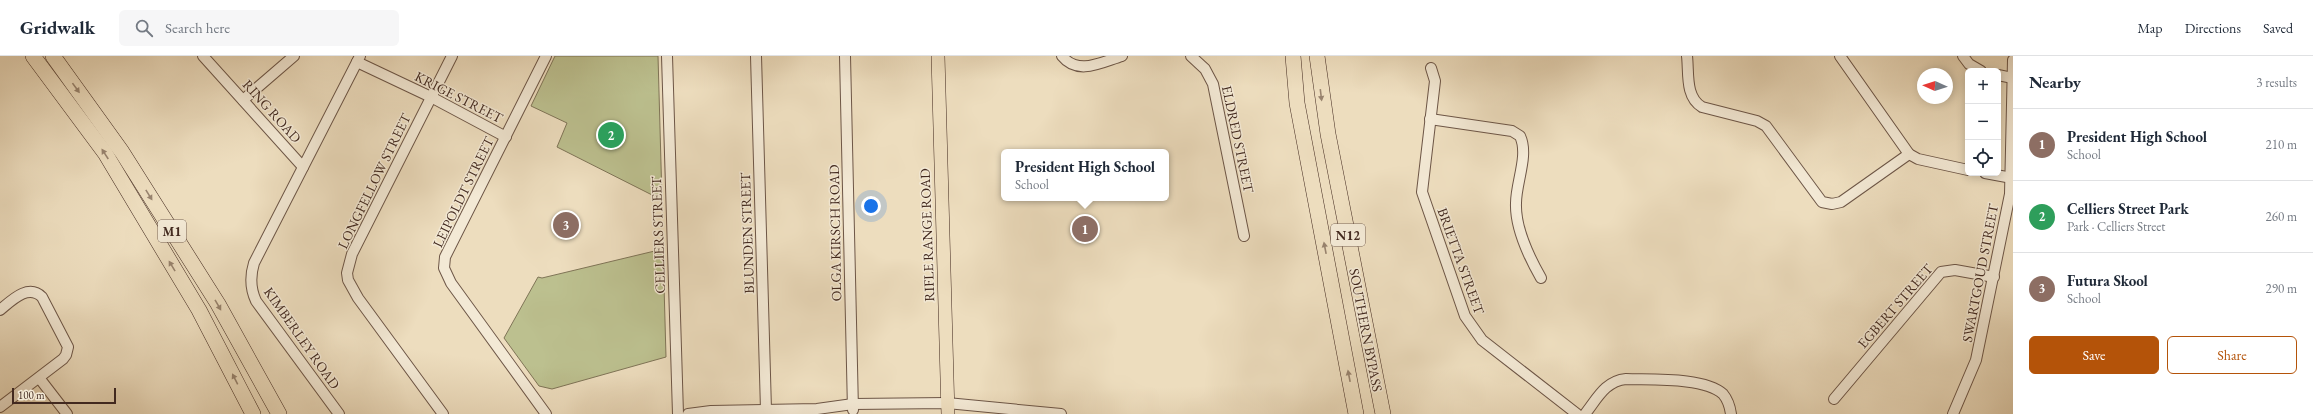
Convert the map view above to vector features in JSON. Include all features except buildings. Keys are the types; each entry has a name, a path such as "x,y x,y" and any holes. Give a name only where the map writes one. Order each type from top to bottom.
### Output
{"highway":[{"name":"M1","path":"33,56 105,153 199,310 253,414"},
{"name":"M1","path":"53,56 122,152 218,304 279,414"},
{"name":"SOUTHERN BYPASS","path":"1293,56 1298,103 1356,414"},
{"name":"SOUTHERN BYPASS","path":"1316,56 1328,134 1383,414"}],"main road":[{"name":"RIFLE RANGE ROAD","path":"938,56 948,409"}],"street":[{"name":"RING ROAD","path":"204,56 303,168"},
{"path":"243,100 294,56"},
{"name":"LONGFELLOW STREET","path":"443,414 350,287 347,273 359,239 452,56"},
{"name":"LEIPOLDT STREET","path":"546,56 446,257 444,268 451,283 546,414"},
{"name":"CELLIERS STREET","path":"668,56 678,414"},
{"name":"BLUNDEN STREET","path":"756,56 766,410"},
{"name":"OLGA KIRSCH ROAD","path":"845,56 853,407"},
{"path":"1062,56 1070,64 1079,67 1122,56"},
{"name":"ELDRED STREET","path":"1191,56 1205,69 1213,84 1244,236"},
{"path":"1687,56 1690,89 1694,102 1702,107 1757,121 1766,126 1822,202 1832,204 1840,202 1908,154"},
{"path":"1840,56 1908,154 1918,159 1965,169"},
{"path":"1963,56 1969,64 1976,68"},
{"name":"KRIGE STREET","path":"358,59 506,137"},
{"name":"KIMBERLEY ROAD","path":"339,414 256,301 251,282 254,263 358,59"},
{"name":"SWARTGOUD STREET","path":"1953,414 1976,360 1994,276 2012,178 2013,60"},
{"name":"BRIETTA STREET","path":"1432,68 1435,81 1422,192 1467,322 1489,346 1577,414"},
{"path":"2001,76 2013,78"},
{"path":"1430,119 1512,131 1520,136 1523,151 1516,211 1526,246 1541,278"},
{"path":"2001,176 2012,178"},
{"name":"EGBERT STREET","path":"1834,399 1941,272 1955,270 1994,276"},
{"path":"0,310 26,292 36,292 42,296 68,347 66,355 40,379 0,407"},
{"path":"40,379 67,414"},
{"path":"1585,414 1607,386 1617,380 1626,379 1705,385 1724,395 1728,401 1730,414"},
{"path":"688,414 712,411 853,407 1061,414"},
{"path":"948,409 1006,414"}],"green space":[{"path":"555,56 658,56 662,200 557,147 567,123 531,106"},
{"path":"663,249 666,357 552,389 539,386 504,338 538,277 542,278"}],"place":[{"name":"Celliers Street Park","path":"611,135"},
{"name":"Futura Skool","path":"566,225"},
{"name":"President High School","path":"1085,229"}]}
